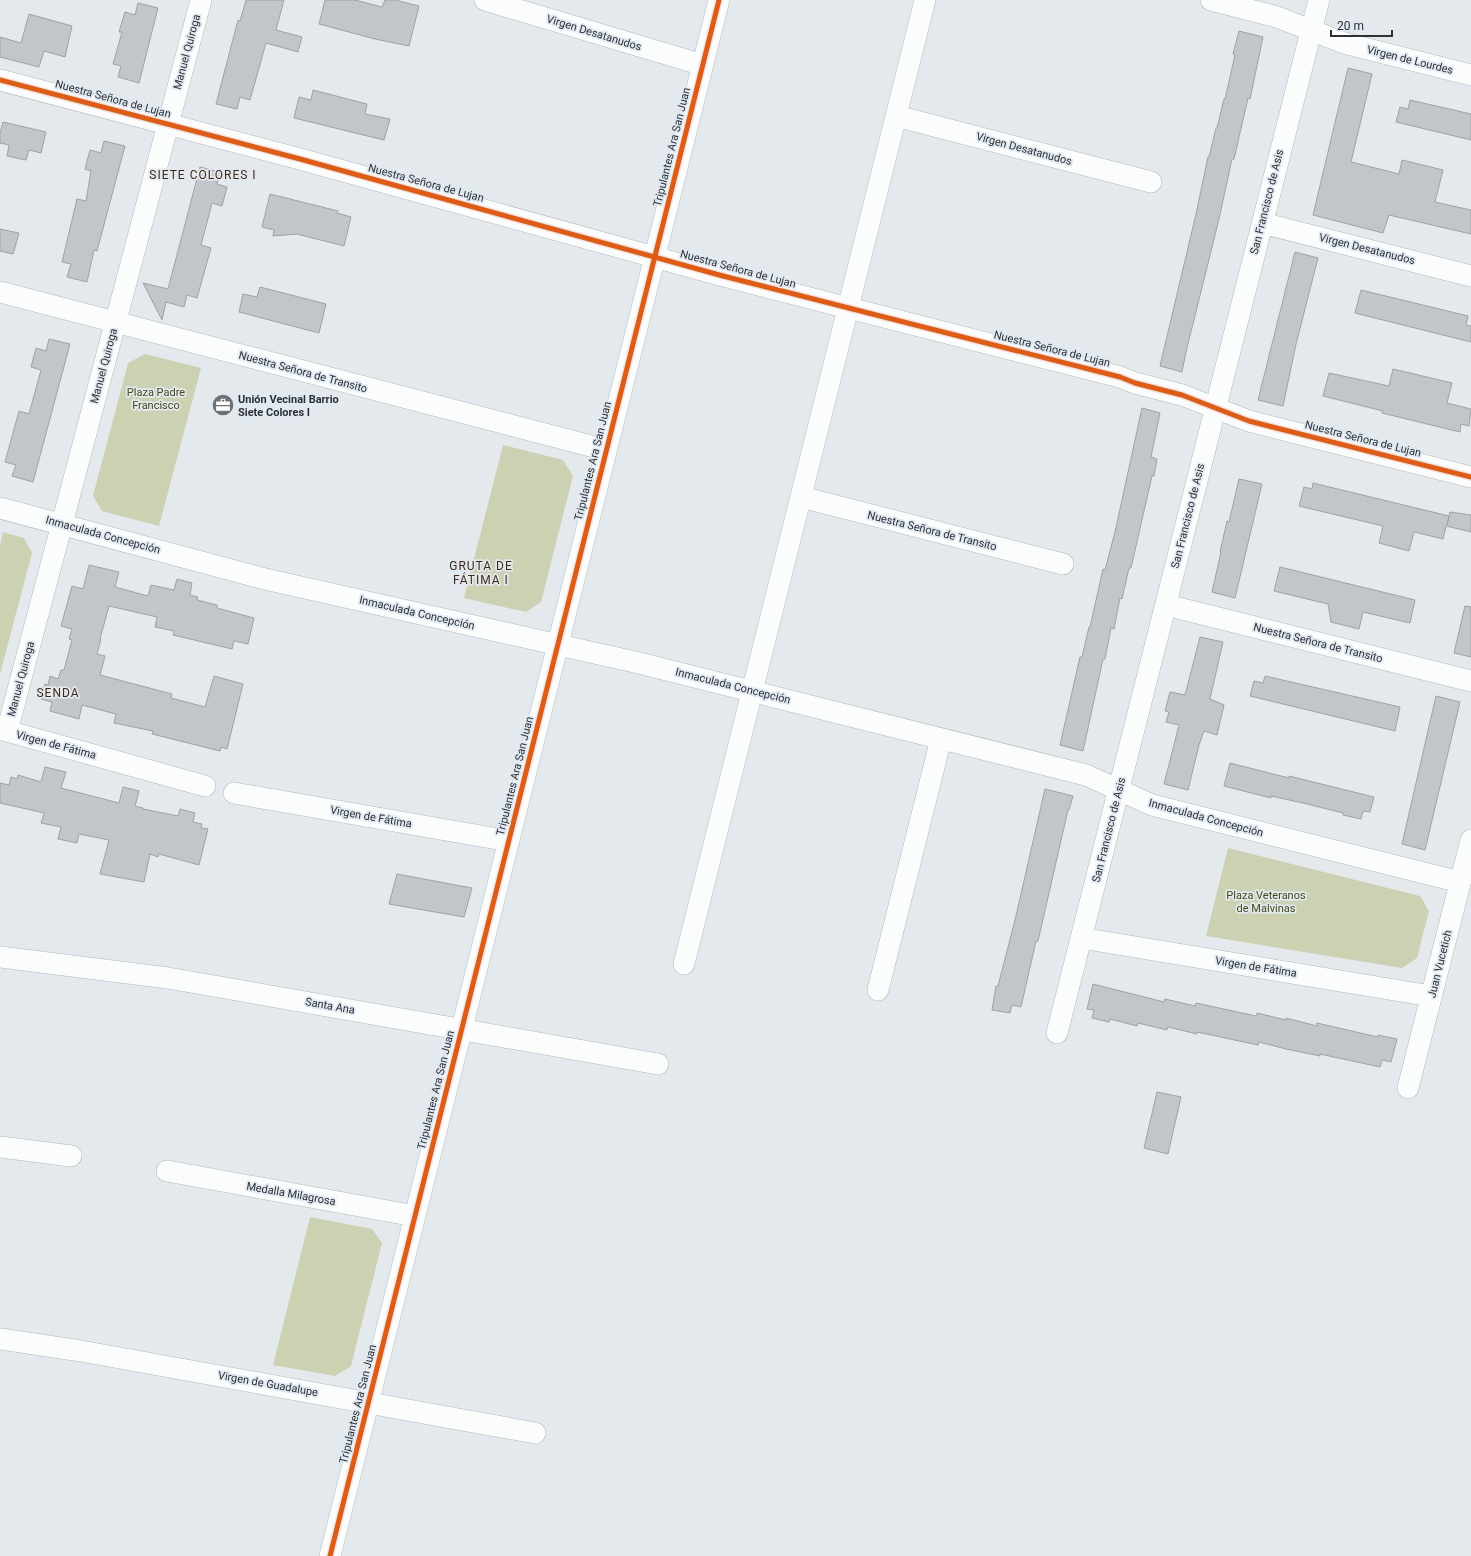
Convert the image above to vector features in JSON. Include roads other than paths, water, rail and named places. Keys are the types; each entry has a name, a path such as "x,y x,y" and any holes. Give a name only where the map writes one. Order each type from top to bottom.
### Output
{"street":[{"name":"Manuel Quiroga","path":"4,730 62,524 201,0"},
{"name":"Virgen Desatanudos","path":"485,0 703,65"},
{"name":"Tripulantes Ara San Juan","path":"330,1556 719,0"},
{"path":"684,964 925,0"},
{"name":"Virgen de Lourdes","path":"1211,0 1277,17 1344,43 1471,75"},
{"name":"San Francisco de Asis","path":"1058,1033 1319,0"},
{"name":"Nuestra Señora de Lujan","path":"0,80 168,124 655,257 1120,377 1135,383 1182,395 1249,420 1471,477"},
{"name":"Virgen Desatanudos","path":"896,116 1151,182"},
{"name":"Virgen Desatanudos","path":"1262,223 1471,276"},
{"name":"Nuestra Señora de Transito","path":"0,292 606,450"},
{"name":"Nuestra Señora de Transito","path":"801,497 1063,564"},
{"name":"Inmaculada Concepción","path":"0,508 274,581 639,662 1086,775 1152,805 1460,882"},
{"name":"Nuestra Señora de Transito","path":"1166,605 1471,681"},
{"name":"Virgen de Fátima","path":"4,730 205,786"},
{"path":"878,990 941,739"},
{"name":"Virgen de Fátima","path":"234,793 509,841"},
{"name":"Juan Vucetich","path":"1408,1088 1471,840"},
{"name":"Virgen de Fátima","path":"1081,938 1431,996"},
{"name":"Santa Ana","path":"0,956 168,978 658,1064"},
{"path":"0,1147 71,1156"},
{"name":"Medalla Milagrosa","path":"167,1171 415,1216"},
{"name":"Virgen de Guadalupe","path":"0,1340 81,1351 535,1432"}],"place":[{"name":"Unión Vecinal Barrio Siete Colores I","path":"223,405"}],"district":[{"name":"SIETE COLORES I","path":"203,175"},
{"name":"GRUTA DE FÁTIMA I","path":"481,573"},
{"name":"SENDA","path":"58,693"}],"park label":[{"name":"Plaza Padre Francisco","path":"156,398"},
{"name":"Plaza Veteranos de Malvinas","path":"1266,901"}]}
